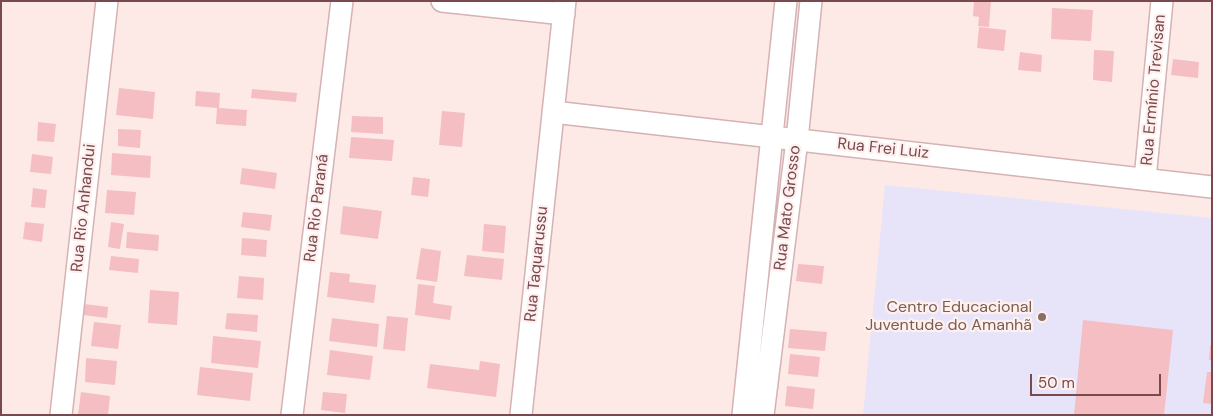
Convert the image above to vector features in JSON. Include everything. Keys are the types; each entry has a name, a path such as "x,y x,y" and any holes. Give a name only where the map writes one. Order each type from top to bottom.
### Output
{"street":[{"name":"Rua Rio Anhandui","path":"62,415 107,1"},
{"name":"Rua Rio Paraná","path":"292,415 342,1"},
{"path":"442,1 565,8"},
{"name":"Rua Mato Grosso","path":"743,415 786,1"},
{"name":"Rua Mato Grosso","path":"763,415 797,140 811,1"},
{"name":"Rua Ermínio Trevisan","path":"1145,179 1162,1"},
{"name":"Rua Taquarussu","path":"521,415 565,8"},
{"name":"Rua Frei Luiz","path":"554,112 1212,187"}],"shaded area":[{"name":"Centro Educacional Juventude do Amanhã","path":"885,185 1212,218 1212,415 863,415"}],"building":[{"path":"974,1 991,1 989,27 978,26 979,17 973,16"},
{"path":"1052,8 1093,10 1091,41 1051,39"},
{"path":"979,27 1006,30 1004,51 977,48"},
{"path":"1094,50 1114,51 1112,82 1093,80"},
{"path":"1020,52 1042,55 1041,72 1018,70"},
{"path":"1173,59 1199,62 1198,78 1171,75"},
{"path":"119,88 155,92 153,119 116,115"},
{"path":"252,89 297,93 296,102 251,98"},
{"path":"196,91 220,93 219,108 247,110 246,126 216,124 217,108 195,106"},
{"path":"442,111 465,113 462,147 439,145"},
{"path":"352,116 383,117 383,134 351,132"},
{"path":"38,122 56,124 54,142 37,141"},
{"path":"118,129 141,130 140,148 118,146"},
{"path":"351,137 394,140 392,161 349,158"},
{"path":"112,153 151,156 150,178 111,175"},
{"path":"32,154 53,157 51,174 30,172"},
{"path":"242,168 277,173 275,189 240,184"},
{"path":"413,177 430,179 428,197 411,195"},
{"path":"33,188 47,190 45,208 31,207"},
{"path":"107,190 136,192 134,215 105,213"},
{"path":"343,206 382,211 378,239 340,234"},
{"path":"243,212 272,215 270,231 241,227"},
{"path":"25,222 44,224 42,242 23,239"},
{"path":"111,222 124,224 120,249 108,247"},
{"path":"484,224 506,226 504,253 482,251"},
{"path":"127,232 159,235 158,251 126,248"},
{"path":"242,238 267,240 266,257 241,255"},
{"path":"421,248 441,251 437,282 416,279"},
{"path":"467,255 504,259 502,280 464,276"},
{"path":"111,256 139,259 138,273 109,270"},
{"path":"798,264 824,266 822,284 796,281"},
{"path":"330,272 350,274 349,282 376,285 374,303 327,297"},
{"path":"239,276 264,278 263,300 237,298"},
{"path":"418,284 435,286 433,303 452,306 450,320 415,315"},
{"path":"150,290 179,292 177,325 148,323"},
{"path":"84,304 108,307 107,318 83,315"},
{"path":"227,313 258,315 257,332 225,329"},
{"path":"387,316 408,318 405,351 383,349"},
{"path":"332,318 379,324 377,347 329,341"},
{"path":"1083,320 1173,330 1164,415 1074,415"},
{"path":"94,322 121,325 118,349 91,346"},
{"path":"790,329 827,332 825,351 788,348"},
{"path":"213,336 261,341 258,368 211,363"},
{"path":"1210,345 1212,346 1212,360 1209,360"},
{"path":"330,350 373,356 370,380 327,375"},
{"path":"790,354 820,357 818,377 788,374"},
{"path":"86,358 117,361 115,385 85,382"},
{"path":"480,361 500,364 496,397 427,388 430,364 479,370"},
{"path":"200,367 253,373 250,401 197,395"},
{"path":"1207,372 1212,372 1212,404 1203,403"},
{"path":"787,386 815,389 813,409 785,406"},
{"path":"81,392 110,396 108,415 78,415"},
{"path":"323,392 347,394 345,413 321,410"}],"place":[{"name":"Centro Educacional Juventude do Amanhã","path":"1042,317"}]}
